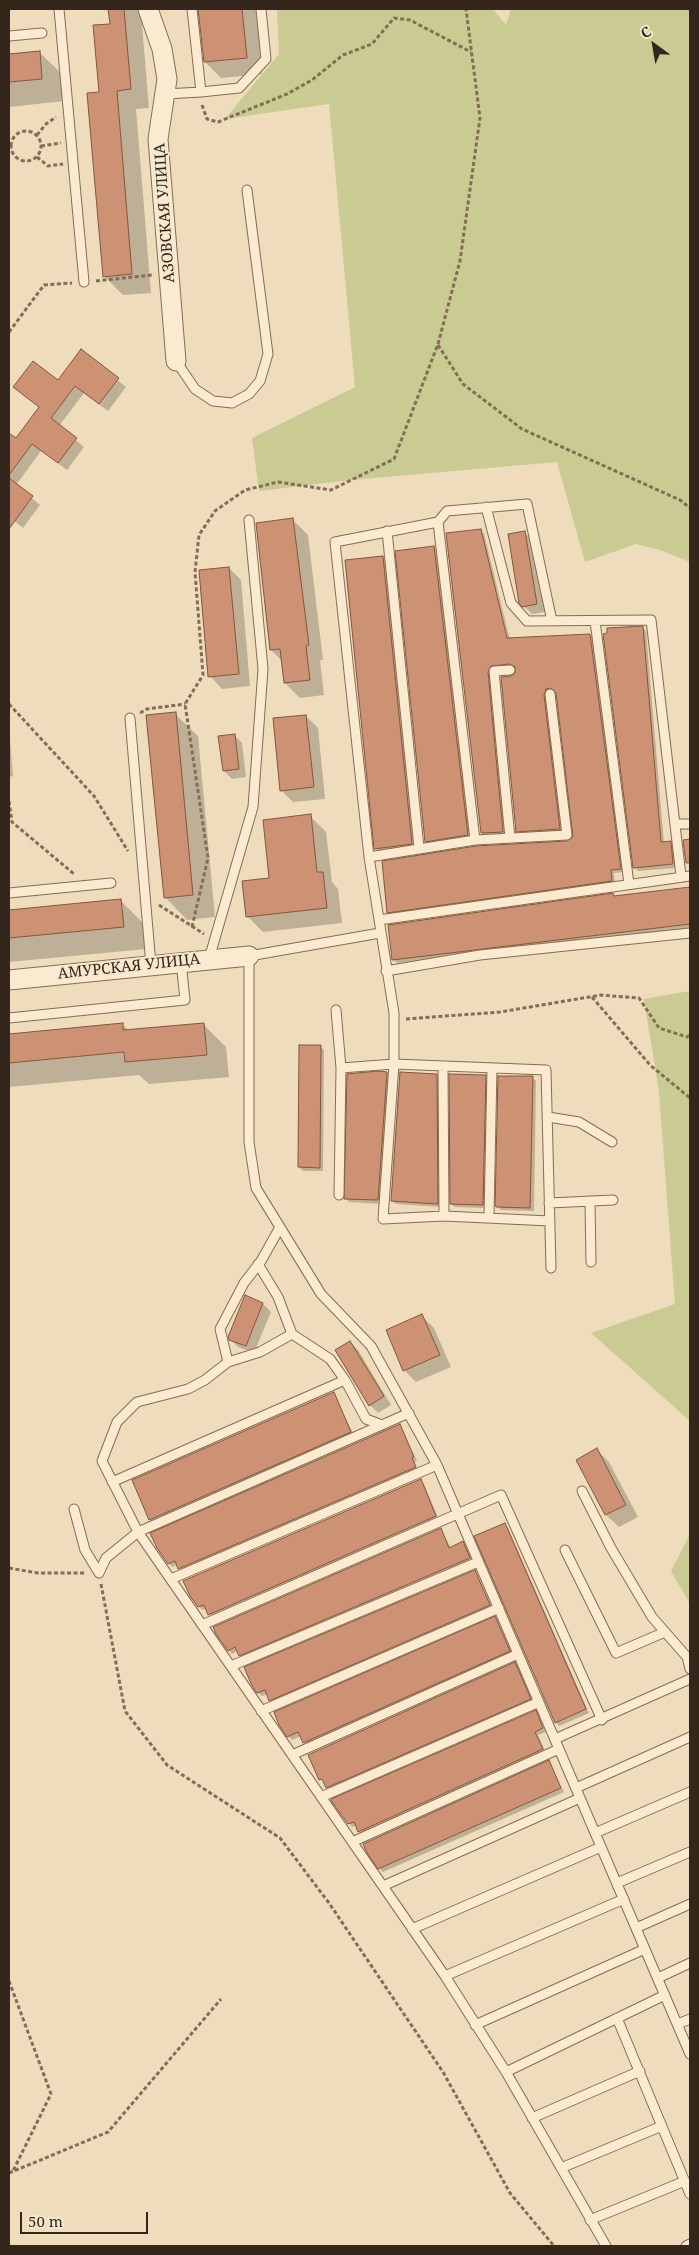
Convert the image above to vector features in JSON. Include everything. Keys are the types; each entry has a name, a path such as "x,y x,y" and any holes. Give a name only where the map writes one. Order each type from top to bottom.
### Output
{"street":[{"name":"АЗОВСКАЯ УЛИЦА","path":"148,9 162,49 167,79 158,139 176,362"},
{"name":"АМУРСКАЯ УЛИЦА","path":"9,980 249,956"}],"lane":[{"path":"59,9 84,282"},
{"path":"192,9 201,92"},
{"path":"165,94 239,88 266,59 261,9"},
{"path":"9,36 42,33"},
{"path":"176,362 195,389 213,401 232,403 249,394 260,381 268,354 247,190"},
{"path":"550,1221 444,1216 384,1219 394,1064 394,1018 369,856 335,542 438,522 447,510 527,504 552,621"},
{"path":"379,920 686,876 675,824 651,620 528,621 511,603 486,508"},
{"path":"209,959 253,808 263,669 248,520"},
{"path":"438,522 475,840"},
{"path":"387,531 420,848"},
{"path":"594,621 629,884"},
{"path":"510,670 494,671 510,838"},
{"path":"369,856 475,840 566,835 550,694"},
{"path":"130,718 151,965"},
{"path":"675,824 690,824"},
{"path":"9,893 111,882"},
{"path":"380,933 249,956 249,1142 256,1188 321,1294 371,1346 437,1465 690,2054"},
{"path":"386,971 480,955 690,933"},
{"path":"9,1018 185,1000 181,962"},
{"path":"336,1010 340,1068 339,1195"},
{"path":"340,1068 394,1064 546,1070 550,1268"},
{"path":"443,1066 444,1216"},
{"path":"489,1217 492,1068"},
{"path":"548,1117 579,1122 612,1142"},
{"path":"549,1203 613,1200"},
{"path":"590,1201 591,1262"},
{"path":"228,1362 220,1329 244,1283 280,1229"},
{"path":"258,1264 278,1296 292,1334 330,1359 345,1380 366,1419 382,1425"},
{"path":"292,1334 260,1352 228,1362 206,1380 188,1389 136,1402 118,1422 102,1461 138,1532 445,1976 506,2072 606,2246"},
{"path":"112,1482 345,1380"},
{"path":"99,1573 106,1558 138,1532 409,1413"},
{"path":"170,1579 437,1465"},
{"path":"582,1491 611,1548 652,1617 687,1657 690,1669"},
{"path":"202,1625 501,1495 602,1720"},
{"path":"74,1509 85,1550 99,1573"},
{"path":"565,1550 616,1653 665,1632"},
{"path":"230,1666 478,1562"},
{"path":"261,1711 498,1608"},
{"path":"292,1755 518,1654"},
{"path":"555,1739 602,1720 690,1679"},
{"path":"321,1797 539,1702"},
{"path":"576,1788 690,1737"},
{"path":"352,1842 559,1749"},
{"path":"595,1833 690,1792"},
{"path":"383,1886 580,1798"},
{"path":"412,1929 601,1847"},
{"path":"617,1883 690,1852"},
{"path":"445,1976 624,1899"},
{"path":"636,1928 690,1904"},
{"path":"475,2024 646,1949"},
{"path":"658,1978 690,1963"},
{"path":"506,2072 665,1995"},
{"path":"617,2018 690,2194"},
{"path":"678,2024 690,2019"},
{"path":"532,2118 640,2072"},
{"path":"560,2168 662,2126"},
{"path":"590,2220 685,2181"},
{"path":"686,2246 690,2244"}],"path":[{"path":"192,926 208,858 185,704 203,675 195,572 199,534 215,511 245,490 278,482 331,490 394,459 438,344 460,261 480,118 466,9"},
{"path":"201,92 203,109 207,118 218,122 287,94 312,80 343,55 372,44 394,18 410,20 472,52"},
{"path":"36,135 46,124 68,110"},
{"path":"28,131 36,135 41,146 37,157 24,161 15,157 10,148 13,139 19,133 28,131"},
{"path":"41,146 71,141"},
{"path":"37,157 48,166 73,163"},
{"path":"438,344 463,384 522,429 680,500 690,508"},
{"path":"9,704 94,796 143,875"},
{"path":"130,718 147,709 185,704"},
{"path":"9,801 12,822 87,885"},
{"path":"146,897 214,939"},
{"path":"592,996 650,1066 690,1098"},
{"path":"394,1018 422,1019 500,1012 592,996 639,998 659,1028 686,1037 690,1035"},
{"path":"9,1568 38,1573 99,1573 125,1711 167,1765 280,1838 328,1903 443,2072 510,2193 554,2246"},
{"path":"9,1981 51,2094 13,2171"},
{"path":"9,2173 108,2132 221,1999"}],"green space":[{"path":"277,9 493,9 506,25 511,9 690,9 690,562 660,550 636,544 585,562 557,462 351,480 259,491 252,438 355,387 329,104 225,119 279,54"},
{"path":"690,991 690,1421 591,1333 675,1304 659,1092 644,999"},
{"path":"690,1534 690,1604 671,1571"}],"building":[{"path":"108,9 124,9 131,89 117,91 132,274 103,277 87,93 99,92 93,25 110,24"},
{"path":"198,9 242,9 247,58 204,62"},
{"path":"40,51 42,79 9,82 9,54"},
{"path":"81,349 119,378 99,404 75,386 51,418 77,438 58,463 32,444 9,475 9,433 16,438 39,407 13,387 33,361 58,380"},
{"path":"9,478 33,496 9,529"},
{"path":"293,518 309,645 306,646 310,680 284,683 280,649 270,650 256,523"},
{"path":"481,529 507,638 590,634 621,869 611,870 612,881 387,913 382,861 476,846 567,841 573,837 556,693 550,688 546,689 544,695 560,829 516,832 501,677 511,676 515,673 515,667 510,664 491,666 488,672 503,832 481,833 446,533"},
{"path":"525,531 537,604 522,607 519,603 508,534"},
{"path":"434,546 468,835 425,842 395,551"},
{"path":"383,556 412,844 374,849 345,560"},
{"path":"229,567 239,674 208,677 199,570"},
{"path":"643,626 661,842 671,841 673,864 633,868 603,634 607,633 607,628"},
{"path":"176,712 193,895 164,898 146,715"},
{"path":"306,715 314,787 280,791 273,718"},
{"path":"235,734 239,769 223,771 218,736"},
{"path":"311,814 317,872 323,872 327,908 246,917 242,881 269,878 263,820"},
{"path":"690,839 690,863 686,863 683,840"},
{"path":"690,887 690,924 392,960 388,925 613,893 614,896"},
{"path":"121,899 124,927 9,938 9,910"},
{"path":"123,1023 123,1030 204,1023 207,1055 125,1062 124,1052 9,1063 9,1034"},
{"path":"299,1045 321,1045 320,1168 298,1167"},
{"path":"387,1072 378,1200 344,1199 347,1074"},
{"path":"400,1072 437,1074 438,1204 391,1201"},
{"path":"449,1074 486,1075 483,1205 450,1204"},
{"path":"498,1076 533,1076 530,1208 496,1207 495,1205"},
{"path":"245,1295 263,1303 246,1346 229,1340 228,1337"},
{"path":"422,1314 440,1355 403,1371 386,1330"},
{"path":"350,1341 384,1396 369,1406 335,1350"},
{"path":"334,1392 351,1432 149,1520 132,1480"},
{"path":"400,1424 414,1457 412,1458 416,1467 178,1569 175,1561 168,1564 157,1548 150,1533"},
{"path":"597,1448 626,1505 605,1515 576,1460"},
{"path":"421,1479 436,1516 208,1615 204,1605 198,1607 190,1596 183,1581"},
{"path":"505,1523 586,1709 555,1723 474,1536"},
{"path":"441,1528 449,1548 463,1541 470,1558 239,1656 235,1647 228,1651 216,1634 213,1627"},
{"path":"475,1570 490,1605 269,1701 265,1690 257,1693 252,1686 244,1667"},
{"path":"495,1616 510,1651 303,1743 298,1732 287,1737 279,1725 274,1712"},
{"path":"515,1662 531,1699 326,1788 322,1779 319,1780 308,1755"},
{"path":"536,1710 543,1728 535,1732 543,1749 358,1832 354,1822 348,1824 332,1802 331,1799"},
{"path":"549,1760 561,1788 378,1869 367,1853 363,1844"}]}
